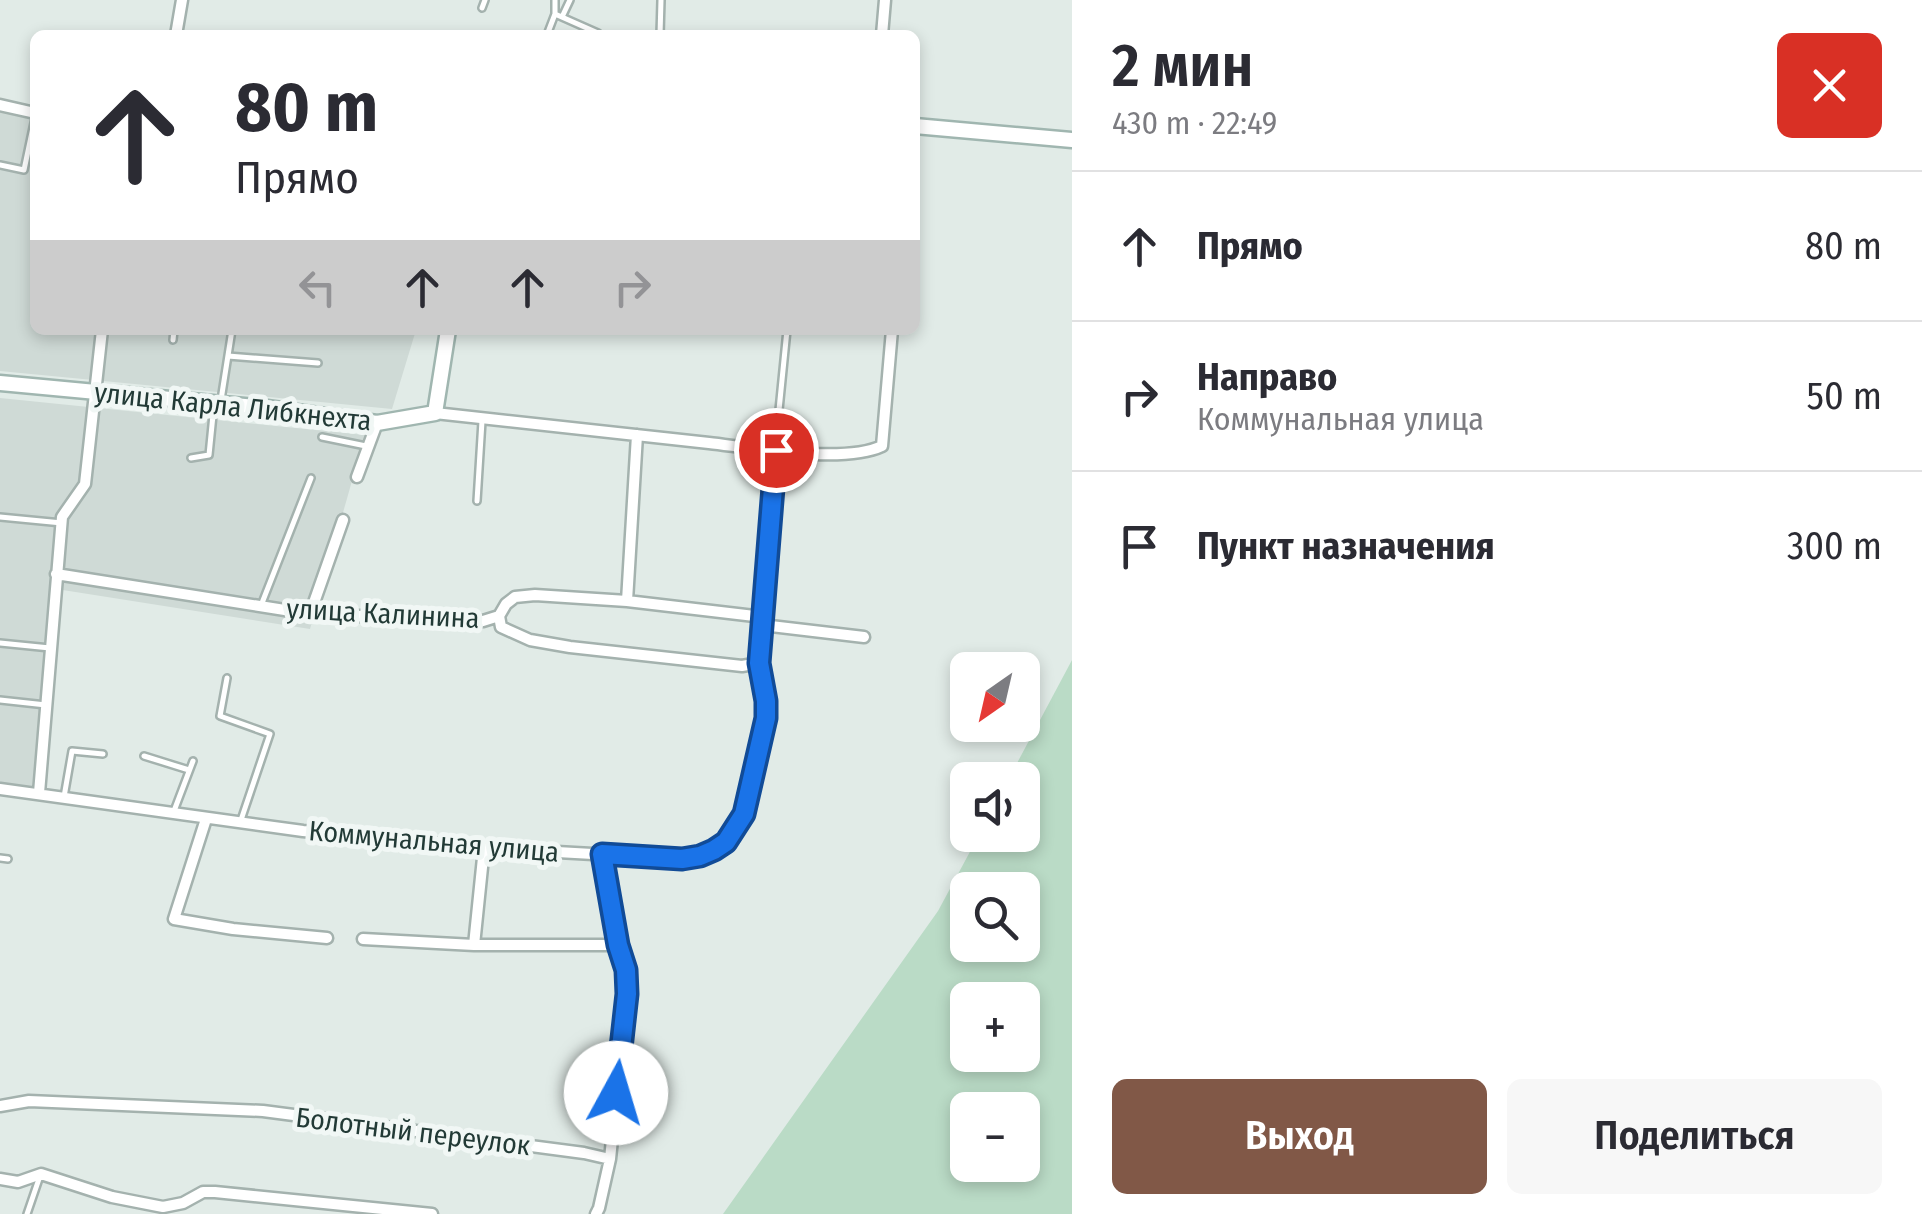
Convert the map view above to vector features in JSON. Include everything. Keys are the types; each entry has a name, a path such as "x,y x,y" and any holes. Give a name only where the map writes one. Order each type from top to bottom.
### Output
{"street":[{"path":"177,30 182,0"},
{"path":"883,30 886,0"},
{"path":"0,105 30,114"},
{"path":"920,126 1072,140"},
{"path":"39,793 62,523 64,511 84,484 101,335"},
{"path":"436,413 447,335"},
{"name":"улица Карла Либкнехта","path":"0,383 218,403 377,424 436,413 845,454 869,452 882,446 892,335"},
{"path":"358,477 377,424"},
{"path":"627,600 636,435"},
{"name":"Коммунальная улица","path":"0,789 206,819 484,848 682,859 714,850 732,834 744,814 766,718 759,663 776,450"},
{"path":"310,614 343,520"},
{"name":"улица Калинина","path":"56,574 310,614 482,621 499,616 506,604 524,595 627,600 864,637"},
{"path":"499,616 506,631 543,642 742,666 759,663"},
{"path":"206,819 174,919 234,930 327,938"},
{"path":"474,945 484,848"},
{"path":"596,1214 610,1158 627,994 626,970 602,854"},
{"path":"363,939 474,945 618,945"},
{"name":"Болотный переулок","path":"0,1106 28,1101 263,1111 610,1158"},
{"path":"0,1179 18,1182 41,1174 112,1197 163,1207 204,1192 215,1192 432,1214"},
{"path":"193,1196 193,1214"}],"lane":[{"path":"482,8 485,0"},
{"path":"555,0 558,15"},
{"path":"550,30 570,0"},
{"path":"660,30 661,0"},
{"path":"558,15 593,30"},
{"path":"0,166 24,170 30,155"},
{"path":"173,340 174,335"},
{"path":"191,458 209,455 231,335"},
{"path":"776,450 786,335"},
{"path":"228,356 318,363"},
{"path":"477,501 483,418"},
{"path":"322,437 368,446"},
{"path":"261,606 311,478"},
{"path":"0,517 62,523"},
{"path":"0,643 50,648"},
{"path":"226,678 220,716 270,734 240,823"},
{"path":"0,700 46,705"},
{"path":"64,797 72,752 103,754"},
{"path":"144,756 190,770"},
{"path":"173,814 193,761"},
{"path":"27,1214 41,1174"}],"shaded area":[{"path":"0,108 30,112 30,335 414,335 392,409 0,371"},
{"path":"0,398 365,435 310,629 50,588 35,790 0,787"}],"green space":[{"path":"1072,660 1072,1214 723,1214 950,889 950,962 1040,962 1040,872 959,872 970,852 1040,852 1040,762 1018,762 1028,742 1040,742 1040,720"}],"route":[{"path":"616,1093 626,970 602,854 682,859 700,856 726,842 744,814 766,718 759,663 776,450"}]}
